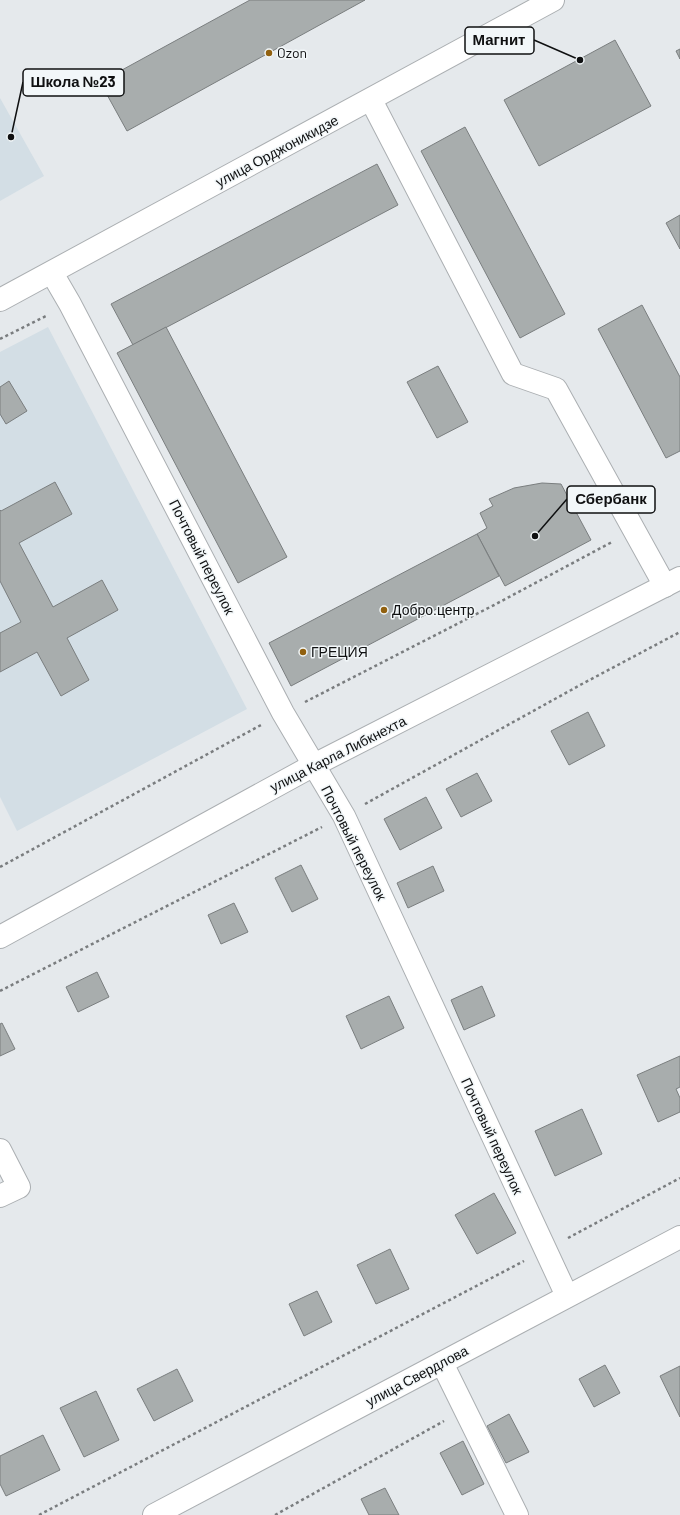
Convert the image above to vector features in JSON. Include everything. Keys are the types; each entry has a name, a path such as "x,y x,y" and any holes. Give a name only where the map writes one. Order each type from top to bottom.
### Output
{"street":[{"name":"улица Орджоникидзе","path":"0,300 553,0"},
{"path":"371,100 514,374 556,389 634,530 673,582"},
{"name":"Почтовый переулок","path":"52,273 70,304 283,714 344,816 566,1296"},
{"name":"улица Карла Либкнехта","path":"0,937 314,765 673,582"},
{"path":"0,1150 19,1187 0,1196"},
{"name":"улица Свердлова","path":"154,1515 680,1237"},
{"path":"442,1363 517,1515"}],"path":[{"path":"0,339 70,304"},
{"path":"0,867 283,714 496,604 634,530"},
{"path":"39,1515 680,1178"},
{"path":"275,1515 465,1410"}],"shaded area":[{"path":"0,98 44,176 0,201"},
{"path":"48,327 247,709 17,831 0,797 0,352"}],"building":[{"path":"250,0 365,0 127,131 100,82"},
{"path":"615,40 651,106 539,166 504,100"},
{"path":"680,49 680,59 676,51"},
{"path":"465,127 565,314 520,338 421,151"},
{"path":"377,164 398,205 133,345 111,304"},
{"path":"680,215 680,249 666,223"},
{"path":"642,305 680,377 680,451 666,458 598,329"},
{"path":"166,327 287,557 238,583 117,353"},
{"path":"438,366 468,422 437,438 407,382"},
{"path":"9,381 27,411 6,424 0,414 0,387"},
{"path":"55,482 72,514 19,543 53,607 102,580 118,610 67,638 89,680 61,696 37,652 0,672 0,633 21,622 0,581 0,510 1,511"},
{"path":"542,483 561,484 591,540 505,586 477,534 487,528 480,513 493,506 489,499 514,488"},
{"path":"477,534 499,576 291,686 269,643"},
{"path":"588,712 605,746 569,765 551,731"},
{"path":"477,773 492,801 461,817 446,789"},
{"path":"426,797 442,828 400,850 384,819"},
{"path":"301,865 318,899 292,912 275,878"},
{"path":"433,866 444,891 408,908 397,883"},
{"path":"234,903 248,932 221,944 208,915"},
{"path":"97,972 109,997 78,1012 66,987"},
{"path":"482,986 495,1016 464,1030 451,1000"},
{"path":"389,996 404,1028 361,1049 346,1016"},
{"path":"2,1023 15,1049 0,1056 0,1024"},
{"path":"680,1056 680,1087 676,1089 680,1098 680,1112 658,1122 637,1075"},
{"path":"582,1109 602,1154 555,1176 535,1131"},
{"path":"494,1193 516,1233 477,1254 455,1215"},
{"path":"390,1249 409,1289 376,1304 357,1265"},
{"path":"317,1291 332,1322 304,1336 289,1304"},
{"path":"605,1365 620,1393 594,1407 579,1379"},
{"path":"680,1366 680,1417 660,1376"},
{"path":"177,1369 193,1401 154,1421 137,1389"},
{"path":"96,1391 119,1440 84,1457 60,1408"},
{"path":"509,1414 529,1452 506,1463 487,1426"},
{"path":"43,1435 60,1470 6,1496 0,1484 0,1456"},
{"path":"463,1441 484,1484 462,1495 440,1453"},
{"path":"385,1488 399,1515 369,1515 361,1499"}],"place":[{"name":"Ozon","path":"269,53"},
{"name":"Магнит","path":"580,60"},
{"name":"Школа №23","path":"11,137"},
{"name":"Сбербанк","path":"535,536"},
{"name":"Добро.центр","path":"384,610"},
{"name":"ГРЕЦИЯ","path":"303,652"}]}
